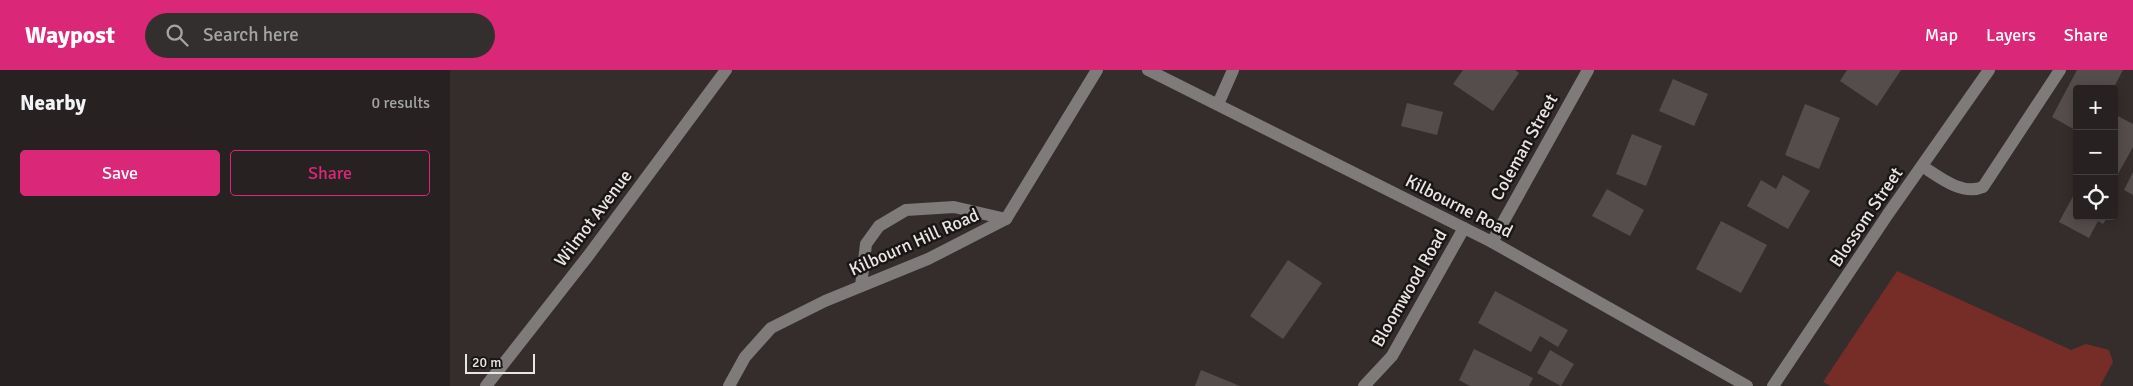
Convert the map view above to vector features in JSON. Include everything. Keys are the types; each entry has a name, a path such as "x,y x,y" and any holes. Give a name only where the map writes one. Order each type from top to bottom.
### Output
{"street":[{"name":"Wilmot Avenue","path":"486,386 588,256 726,70"},
{"name":"Kilbourn Hill Road","path":"729,386 745,357 771,328 825,301 928,259 1006,219 1097,70"},
{"name":"Kilbourne Road","path":"1148,70 1492,242 1747,386"},
{"path":"1218,104 1233,70"},
{"name":"Coleman Street","path":"1492,242 1588,70"},
{"name":"Blossom Street","path":"1773,386 1989,70"},
{"path":"1922,166 1942,180 1955,185 1970,190 1983,187 2060,70"},
{"path":"861,286 866,244 879,226 906,210 954,207 1006,219"},
{"name":"Bloomwood Road","path":"1364,386 1392,356 1464,228"}],"shaded area":[{"path":"1897,271 2071,350 2086,344 2109,350 2113,362 2100,386 1831,386 1823,382"}],"building":[{"path":"1463,70 1515,70 1519,73 1493,111 1453,84"},
{"path":"1847,70 1901,70 1877,106 1840,81"},
{"path":"2077,70 2123,70 2115,85 2073,85 2073,129 2052,117"},
{"path":"1673,79 1708,94 1694,126 1659,111"},
{"path":"1407,103 1443,112 1437,135 1401,126"},
{"path":"1805,104 1840,118 1819,169 1785,155"},
{"path":"2118,116 2133,124 2133,147 2118,174"},
{"path":"1632,134 1662,146 1646,186 1616,174"},
{"path":"2133,172 2133,195 2124,190"},
{"path":"1783,175 1810,191 1788,229 1747,206 1761,180 1776,189"},
{"path":"1607,189 1644,210 1630,236 1592,216"},
{"path":"2073,196 2073,220 2106,220 2103,224 2098,221 2089,238 2059,222"},
{"path":"1721,221 1767,245 1741,293 1696,269"},
{"path":"1288,260 1322,283 1283,339 1250,316"},
{"path":"1495,291 1568,330 1558,347 1540,336 1531,352 1478,323"},
{"path":"1474,349 1533,378 1529,386 1470,386 1459,380"},
{"path":"1550,350 1574,364 1561,386 1537,373"},
{"path":"1201,370 1240,386 1195,386"}]}
